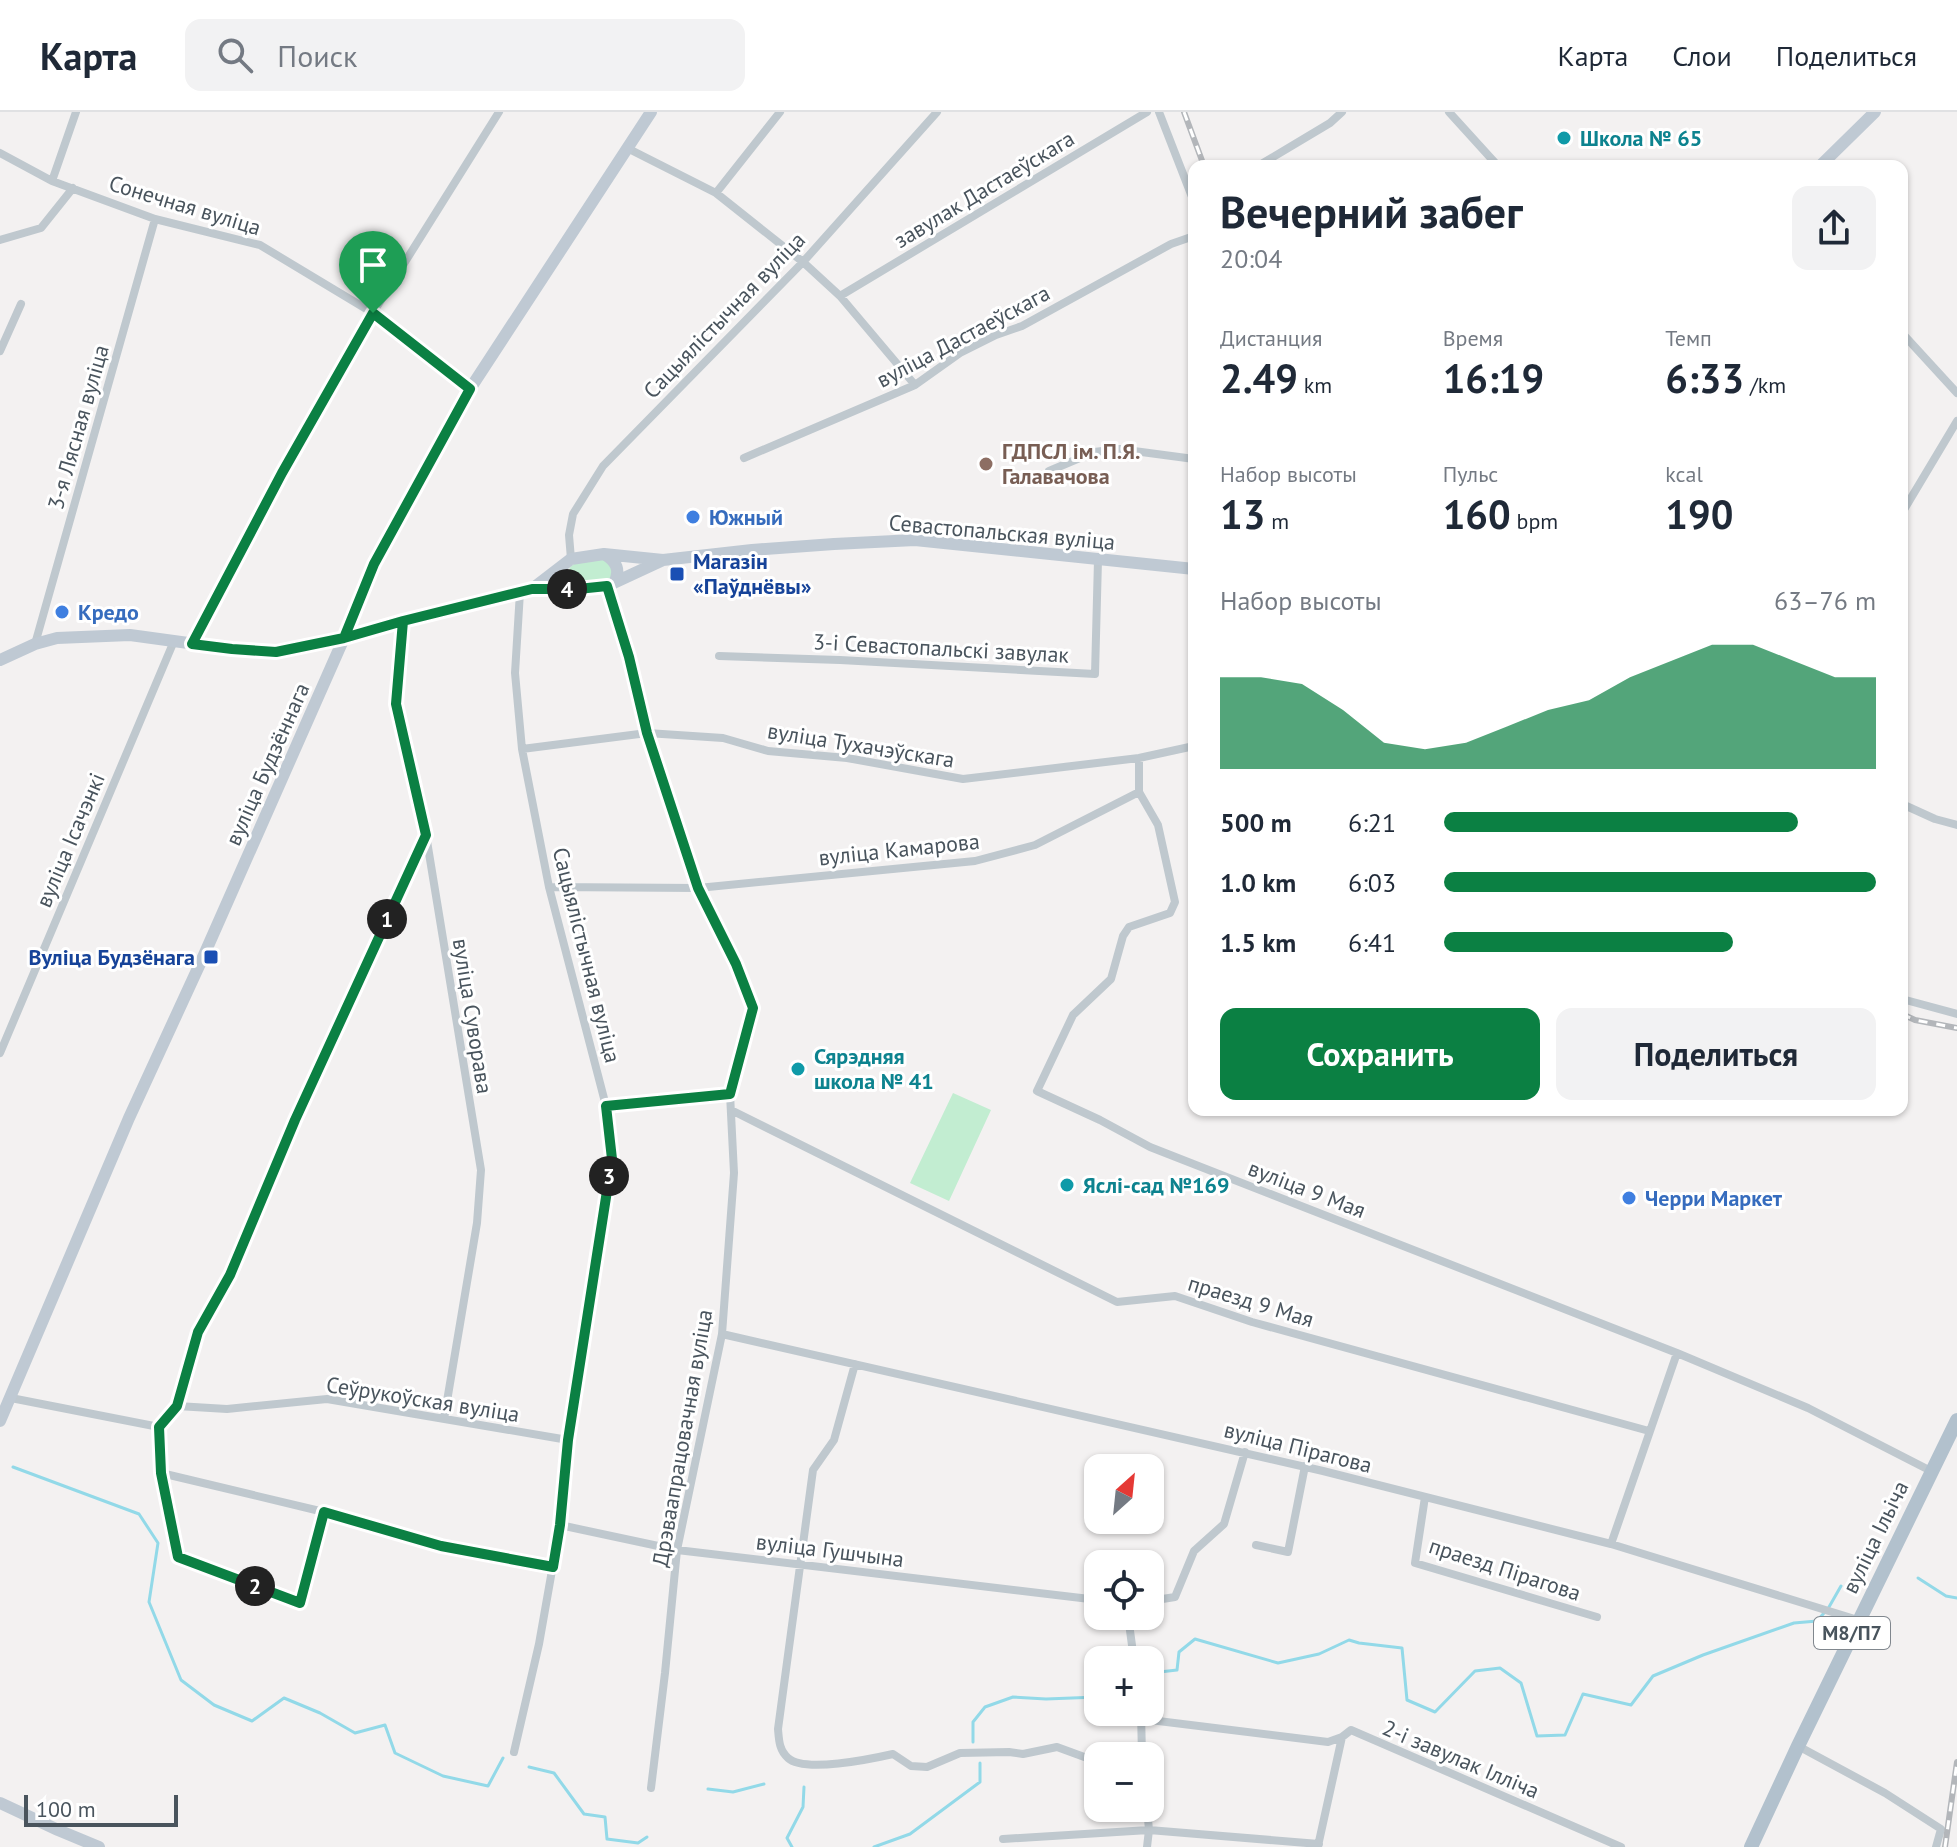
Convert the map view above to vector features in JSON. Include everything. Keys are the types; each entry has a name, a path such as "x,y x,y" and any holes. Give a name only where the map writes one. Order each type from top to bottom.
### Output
{"main road":[{"name":"вуліца Ільіча","path":"1751,1847 1957,1420"}],"street":[{"path":"52,181 76,112"},
{"path":"192,644 282,473 373,313 499,112"},
{"name":"вуліца Будзённага","path":"0,1421 129,1118 204,955 374,564 470,389 651,112"},
{"path":"716,193 780,112"},
{"name":"Сацыялістычная вуліца","path":"571,559 569,535 573,514 603,466 803,262 937,112"},
{"name":"завулак Дастаеўскага","path":"840,296 1147,112"},
{"path":"1159,112 1188,188"},
{"path":"1268,160 1330,123 1342,112"},
{"path":"1449,112 1493,160"},
{"path":"1826,160 1875,112"},
{"path":"627,148 716,193 803,262 840,296 915,385"},
{"name":"Сонечная вуліца","path":"0,153 52,181 155,219 260,245 373,313 470,389"},
{"path":"0,240 41,228 73,188"},
{"name":"3-я Лясная вуліца","path":"35,644 155,219"},
{"name":"вуліца Дастаеўскага","path":"744,458 915,385 960,353 1022,326 1171,244 1188,238"},
{"path":"0,351 21,304"},
{"path":"1908,340 1957,393"},
{"path":"1908,503 1957,421"},
{"path":"1049,471 1094,452 1119,449 1188,458"},
{"name":"Севастопальская вуліца","path":"526,591 571,559 604,554 663,560 766,549 915,540 1188,568"},
{"path":"604,554 617,567 618,572 610,584 647,733 698,888 736,964 753,1008 730,1094 606,1106"},
{"path":"571,559 564,578 566,583 578,589"},
{"name":"Севастопальская вуліца","path":"0,660 57,638 130,635 276,652 344,638 526,591 610,584 663,560"},
{"name":"3-і Севастопальскі завулак","path":"719,656 1095,674 1098,560"},
{"name":"Сацыялістычная вуліца","path":"514,1752 539,1644 560,1525 568,1440 612,1159 606,1106 549,887 522,749 515,673 526,591"},
{"name":"вуліца Суворава","path":"403,621 396,704 426,835 481,1170 477,1223 444,1419"},
{"name":"вуліца Ісачэнкі","path":"0,1053 174,641"},
{"name":"вуліца Тухачэўскага","path":"522,749 647,733 723,738 768,751 847,758 963,779 1139,758 1188,747"},
{"name":"вуліца 9 Мая","path":"1139,758 1139,792 1158,825 1175,902 1170,913 1129,927 1123,936 1111,979 1073,1015 1037,1091 1150,1147 1677,1353 1808,1408 1931,1471"},
{"name":"вуліца Камарова","path":"549,887 698,888 975,861 1035,845 1139,792"},
{"path":"1908,807 1957,825"},
{"path":"324,1512 300,1603 178,1557 161,1473 159,1427 177,1406 198,1332 230,1275 295,1120 426,835"},
{"path":"1908,1001 1957,1014"},
{"name":"Дрэваапрацовачная вуліца","path":"651,1788 677,1550 722,1334 734,1173 730,1094"},
{"name":"праезд 9 Мая","path":"731,1110 1117,1302 1175,1296 1252,1322 1649,1431"},
{"name":"вуліца Пірагова","path":"722,1334 1305,1466 1611,1544 1858,1620"},
{"path":"1611,1544 1677,1353"},
{"path":"855,1364 834,1440 813,1470 778,1729 780,1747 789,1759 800,1764 853,1763 893,1754 911,1766 927,1767 960,1753 1023,1754 1057,1747 1084,1757"},
{"path":"11,1398 159,1427"},
{"name":"Сеўрукоўская вуліца","path":"177,1406 227,1409 327,1399 568,1440"},
{"path":"1164,1599 1175,1597 1194,1551 1224,1524 1245,1452"},
{"path":"1256,1545 1288,1552 1305,1466"},
{"path":"161,1473 324,1512 441,1546 553,1567"},
{"name":"праезд Пірагова","path":"1425,1497 1415,1563 1597,1617"},
{"name":"вуліца Гушчына","path":"560,1525 677,1550 1084,1598"},
{"name":"2-і завулак Ілліча","path":"1164,1719 1328,1742 1351,1730 1621,1847"},
{"path":"1003,1839 1149,1830 1318,1846 1342,1737"},
{"path":"1798,1746 1885,1793 1941,1829 1936,1847"},
{"path":"0,1803 99,1847"},
{"path":"1147,1847 1148,1822"}],"green space":[{"path":"582,561 609,561 613,575 607,581 573,584 569,576 571,566"},
{"path":"953,1093 991,1110 949,1201 910,1183"}],"waterway":[{"path":"13,1467 139,1514 158,1543 149,1602 181,1680 214,1705 252,1721 284,1698 320,1713 355,1733 385,1725 395,1753 443,1776 488,1786 503,1758"},
{"path":"1918,1578 1946,1596 1957,1598"},
{"path":"1829,1607 1841,1586"},
{"path":"1164,1672 1177,1670 1179,1652 1195,1639 1278,1663 1319,1654 1349,1640 1402,1648 1407,1700 1435,1712 1475,1671 1500,1668 1521,1683 1537,1736 1565,1735 1583,1694 1631,1705 1653,1676 1794,1623 1817,1621 1824,1613"},
{"path":"973,1742 973,1722 985,1707 1013,1697 1084,1698"},
{"path":"874,1847 910,1834 980,1782 980,1763"},
{"path":"529,1767 554,1773 584,1814 605,1817 607,1839 638,1843 647,1837"},
{"path":"708,1789 733,1792 764,1784"},
{"path":"792,1847 787,1838 803,1807 804,1787"}],"railway":[{"path":"1184,112 1202,160"},
{"path":"1908,1017 1957,1028"},
{"path":"1945,1847 1957,1762"}],"place":[{"name":"Школа № 65","path":"1564,138"},
{"name":"ГДПСЛ ім. П.Я. Галавачова","path":"986,464"},
{"name":"Южный","path":"693,517"},
{"name":"Магазін «Паўднёвы»","path":"677,574"},
{"name":"Кредо","path":"62,612"},
{"name":"Вуліца Будзёнага","path":"211,957"},
{"name":"Сярэдняя школа № 41","path":"798,1069"},
{"name":"Яслі-сад №169","path":"1067,1185"},
{"name":"Черри Маркет","path":"1629,1198"}],"route":[{"path":"373,313 282,473 192,644 276,652 344,638 403,621 532,589 607,586 629,657 647,733 698,888 736,964 753,1008 730,1094 606,1106 612,1159 568,1440 553,1567 441,1546 324,1512 300,1603 178,1557 161,1473 159,1427 177,1406 198,1332 230,1275 295,1120 426,835 396,704 403,621 344,638 374,564 470,389 373,313"}]}
